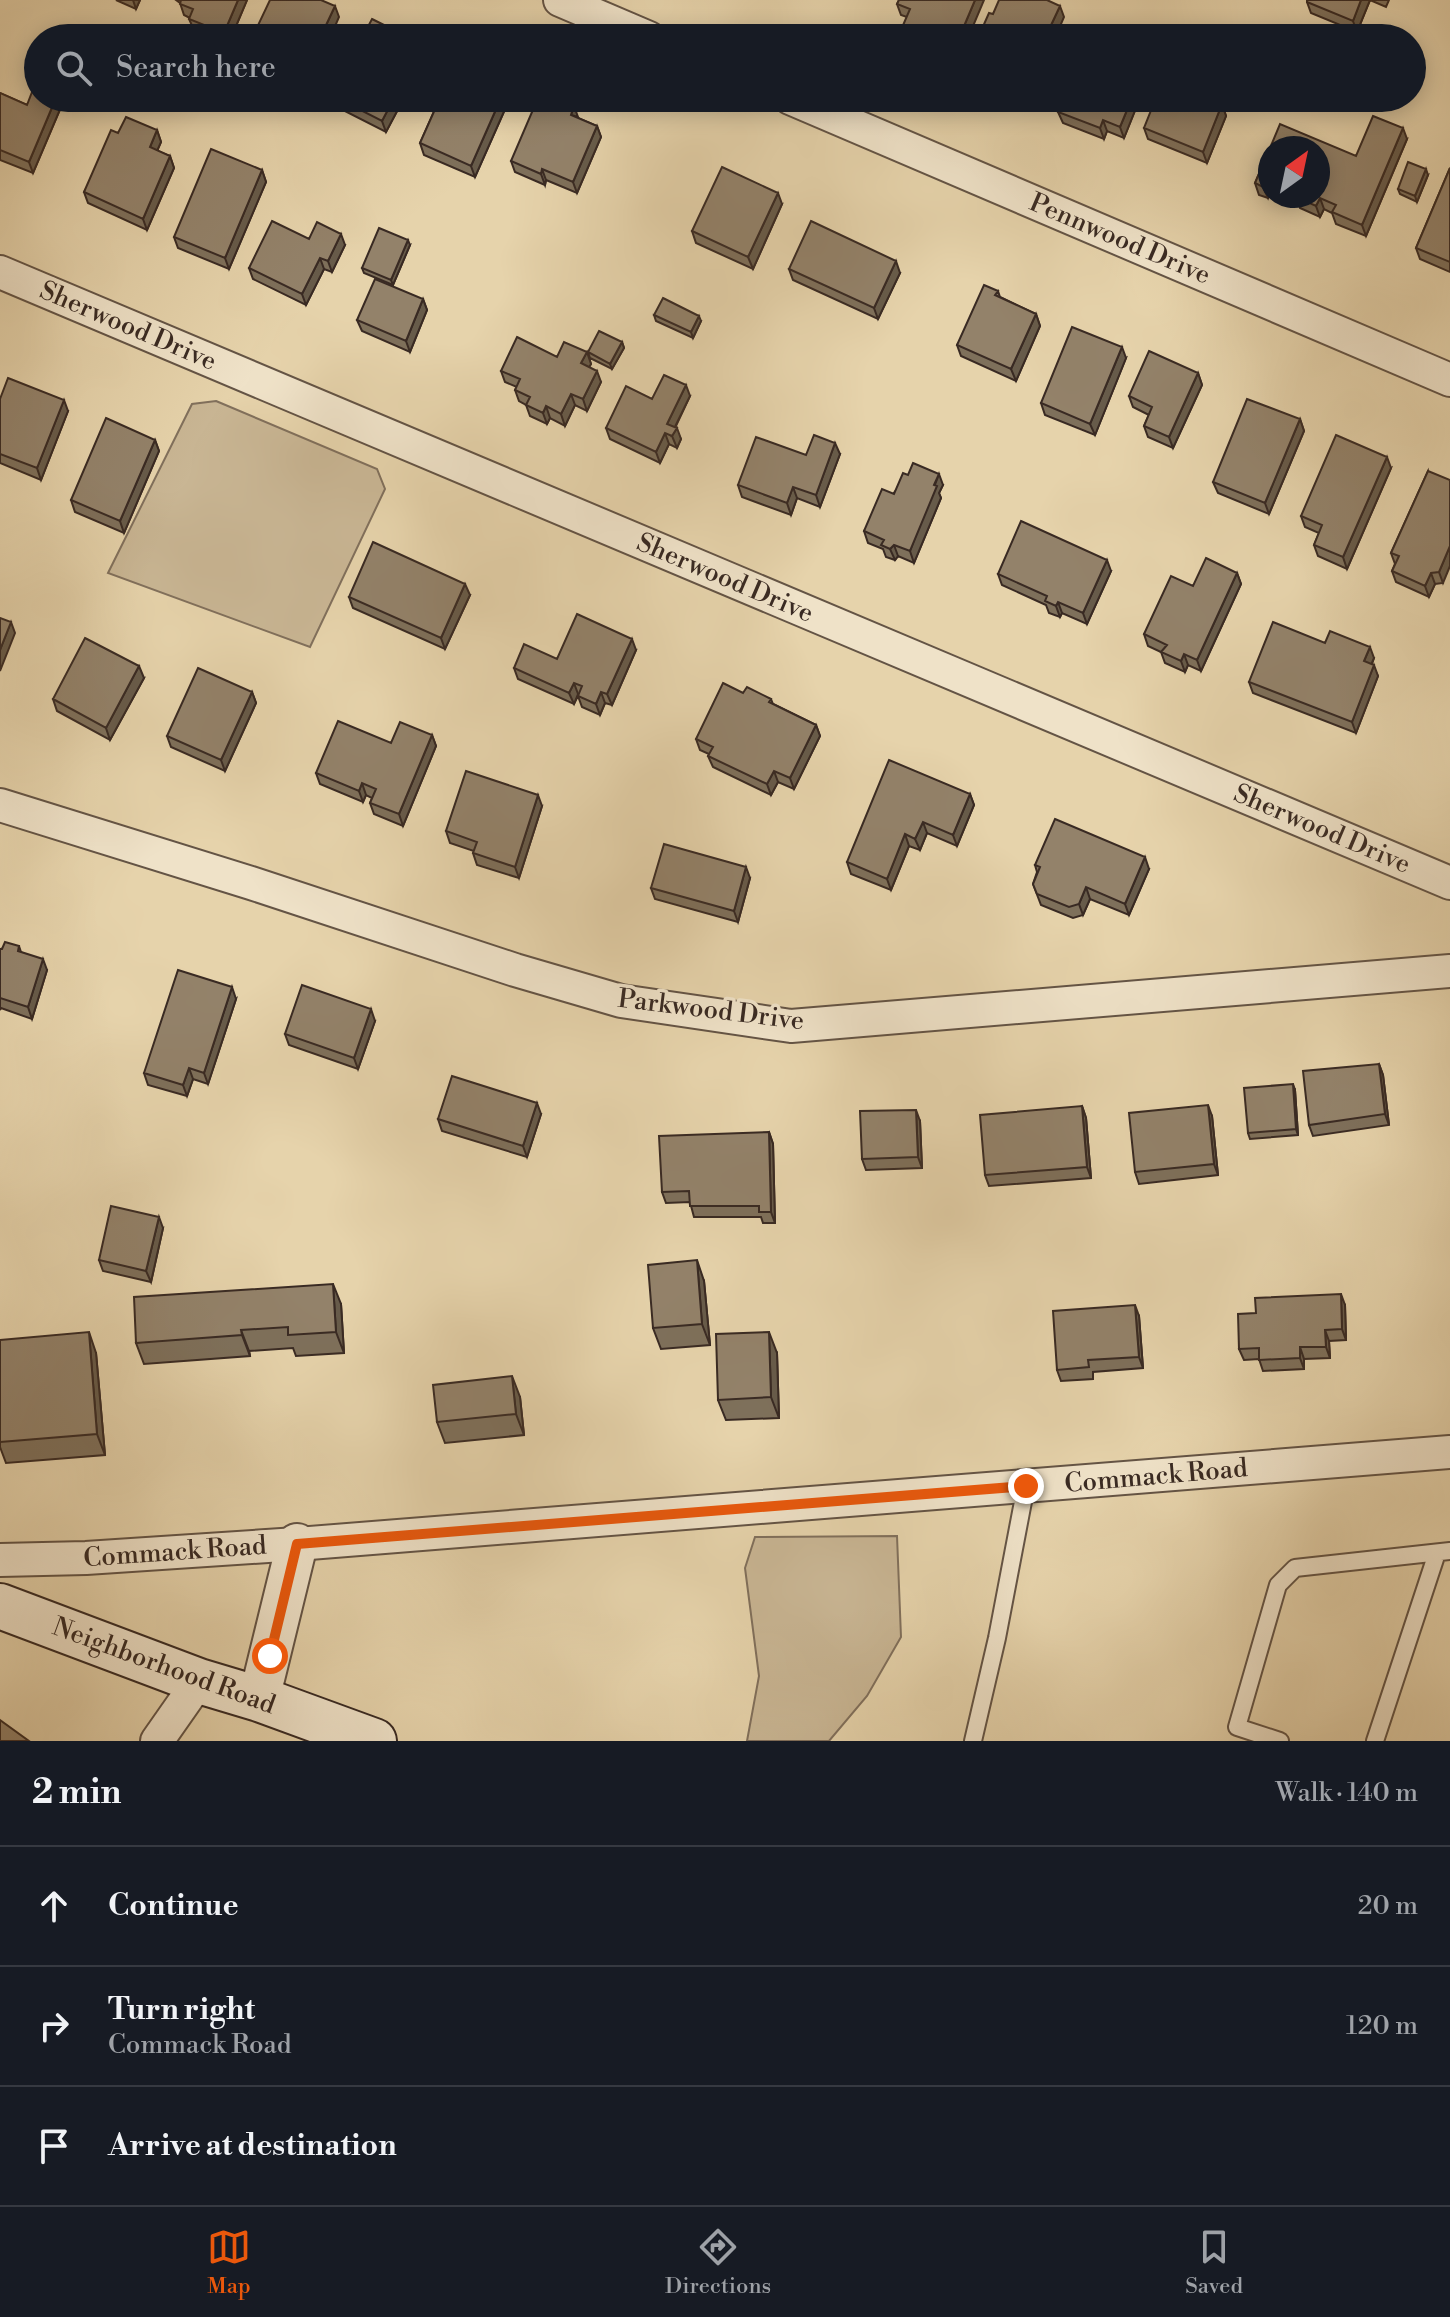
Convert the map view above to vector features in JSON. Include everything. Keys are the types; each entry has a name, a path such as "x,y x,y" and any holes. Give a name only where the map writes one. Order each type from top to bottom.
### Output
{"main road":[{"name":"Neighborhood Road","path":"0,1606 199,1681 259,1699 374,1741"}],"street":[{"path":"560,0 616,24"},
{"name":"Pennwood Drive","path":"823,112 1450,380"},
{"name":"Sherwood Drive","path":"0,272 1450,883"},
{"name":"Parkwood Drive","path":"0,805 621,1001 791,1026 1450,971"},
{"name":"Commack Road","path":"0,1560 86,1558 297,1544 1450,1452"},
{"path":"259,1699 297,1544"},
{"path":"157,1741 199,1681"}],"lane":[{"path":"973,1741 997,1638 1026,1486"},
{"path":"1280,1741 1237,1727 1278,1585 1295,1568 1444,1552 1375,1741"}],"shaded area":[{"path":"216,401 377,469 385,489 310,647 108,573 192,404"},
{"path":"897,1536 901,1637 867,1696 829,1741 747,1741 759,1676 745,1568 755,1537"}],"building":[{"path":"181,0 238,0 228,24 202,24 189,19 193,9 180,4"},
{"path":"270,0 321,0 335,6 327,24 259,24"},
{"path":"899,0 975,0 965,24 904,24 910,9 897,4"},
{"path":"999,0 1047,0 1060,6 1052,24 984,24 989,13 993,14"},
{"path":"1307,0 1361,0 1353,21"},
{"path":"0,93 24,104 24,112 50,112 29,162 0,150"},
{"path":"364,112 387,112 382,121"},
{"path":"434,112 495,112 471,166 420,143"},
{"path":"532,112 572,112 571,115 597,126 573,182 542,169 541,174 511,161"},
{"path":"1058,112 1126,112 1120,127 1103,120 1100,128"},
{"path":"1150,112 1219,112 1203,152 1144,128"},
{"path":"1373,116 1403,128 1362,225 1332,212 1336,205 1330,202 1330,145 1356,156"},
{"path":"126,117 157,130 150,147 170,156 143,219 84,192 111,130 118,133"},
{"path":"1280,124 1308,136 1275,136"},
{"path":"211,149 262,170 225,258 174,237"},
{"path":"1408,162 1426,169 1415,196 1398,189"},
{"path":"722,167 778,193 748,257 692,231"},
{"path":"1450,168 1450,262 1416,248"},
{"path":"272,221 309,239 317,222 341,234 328,261 320,258 302,294 249,268"},
{"path":"811,221 896,261 874,308 789,269"},
{"path":"379,228 408,240 391,280 362,268"},
{"path":"375,279 423,299 406,341 357,320"},
{"path":"984,285 998,291 995,295 1036,314 1011,369 957,345"},
{"path":"663,298 699,316 691,332 654,315"},
{"path":"1072,327 1122,347 1090,424 1041,403"},
{"path":"599,331 622,342 610,364 588,352"},
{"path":"517,337 557,357 564,342 587,352 581,363 597,371 583,399 571,394 561,414 546,406 543,413 526,405 530,397 515,390 520,379 501,371"},
{"path":"1149,351 1198,373 1169,437 1144,426 1152,407 1129,396"},
{"path":"664,375 686,385 667,424 677,428 672,436 665,433 656,452 606,428 626,386 652,399"},
{"path":"8,378 64,400 37,468 0,454 0,399"},
{"path":"1247,399 1300,419 1265,503 1213,482"},
{"path":"106,418 155,440 120,521 71,500"},
{"path":"814,435 835,443 816,495 793,487 787,503 738,485 756,437 806,455"},
{"path":"1336,435 1387,457 1343,557 1314,545 1322,525 1301,516"},
{"path":"913,463 939,474 934,485 937,486 910,551 894,545 890,549 881,545 884,540 864,531 882,489 894,494 903,473 908,475"},
{"path":"1428,471 1450,480 1450,546 1439,572 1431,573 1425,586 1392,571 1399,556 1391,553"},
{"path":"1021,521 1107,560 1083,613 1058,602 1056,606 1045,601 1047,596 998,574"},
{"path":"373,542 465,584 441,638 349,597"},
{"path":"1206,558 1237,573 1197,660 1184,654 1181,661 1161,652 1167,645 1144,634 1171,576 1193,586"},
{"path":"577,614 632,639 607,694 601,692 596,704 578,696 582,686 574,683 569,693 514,668 524,644 557,659"},
{"path":"0,618 11,622 0,650"},
{"path":"1273,622 1325,643 1330,631 1370,647 1364,661 1374,665 1352,722 1249,682"},
{"path":"85,638 139,666 106,728 53,699"},
{"path":"198,668 252,692 221,760 167,736"},
{"path":"723,683 743,693 747,687 771,699 769,702 816,725 790,778 774,771 767,784 708,756 713,747 696,739"},
{"path":"338,721 391,743 400,722 432,735 399,814 370,803 376,789 362,783 359,791 316,773"},
{"path":"889,760 970,794 953,835 923,822 915,839 905,834 887,879 847,862"},
{"path":"466,771 538,795 515,867 473,853 477,842 446,831"},
{"path":"1055,819 1145,857 1125,904 1086,887 1079,904 1069,907 1037,894 1033,884 1040,867 1035,865"},
{"path":"664,844 746,867 734,911 651,888"},
{"path":"5,942 19,946 18,951 43,959 28,1007 0,998 0,949"},
{"path":"178,970 232,987 204,1073 189,1068 183,1085 144,1073"},
{"path":"302,985 371,1009 354,1058 285,1034"},
{"path":"1379,1064 1385,1114 1309,1125 1303,1071"},
{"path":"452,1076 537,1103 523,1146 438,1119"},
{"path":"1293,1084 1296,1129 1248,1133 1244,1088"},
{"path":"1208,1105 1214,1164 1135,1172 1129,1113"},
{"path":"1082,1106 1087,1167 985,1175 980,1115"},
{"path":"916,1110 918,1157 862,1159 860,1111"},
{"path":"769,1132 771,1212 759,1212 759,1206 690,1206 689,1191 662,1192 659,1136"},
{"path":"111,1206 159,1217 146,1271 99,1260"},
{"path":"697,1260 702,1324 653,1328 648,1265"},
{"path":"333,1284 336,1332 288,1335 288,1327 241,1330 242,1335 136,1343 134,1297"},
{"path":"1341,1294 1342,1329 1325,1330 1326,1347 1300,1347 1300,1358 1259,1360 1259,1348 1239,1349 1238,1314 1256,1313 1255,1298"},
{"path":"1135,1305 1139,1357 1088,1360 1089,1367 1057,1370 1053,1311"},
{"path":"89,1332 97,1434 0,1442 0,1340"},
{"path":"769,1332 771,1397 718,1400 716,1334"},
{"path":"512,1376 516,1414 437,1422 433,1385"},
{"path":"0,1720 29,1741 0,1741"}],"route":[{"path":"270,1656 297,1544 1026,1486"}]}
